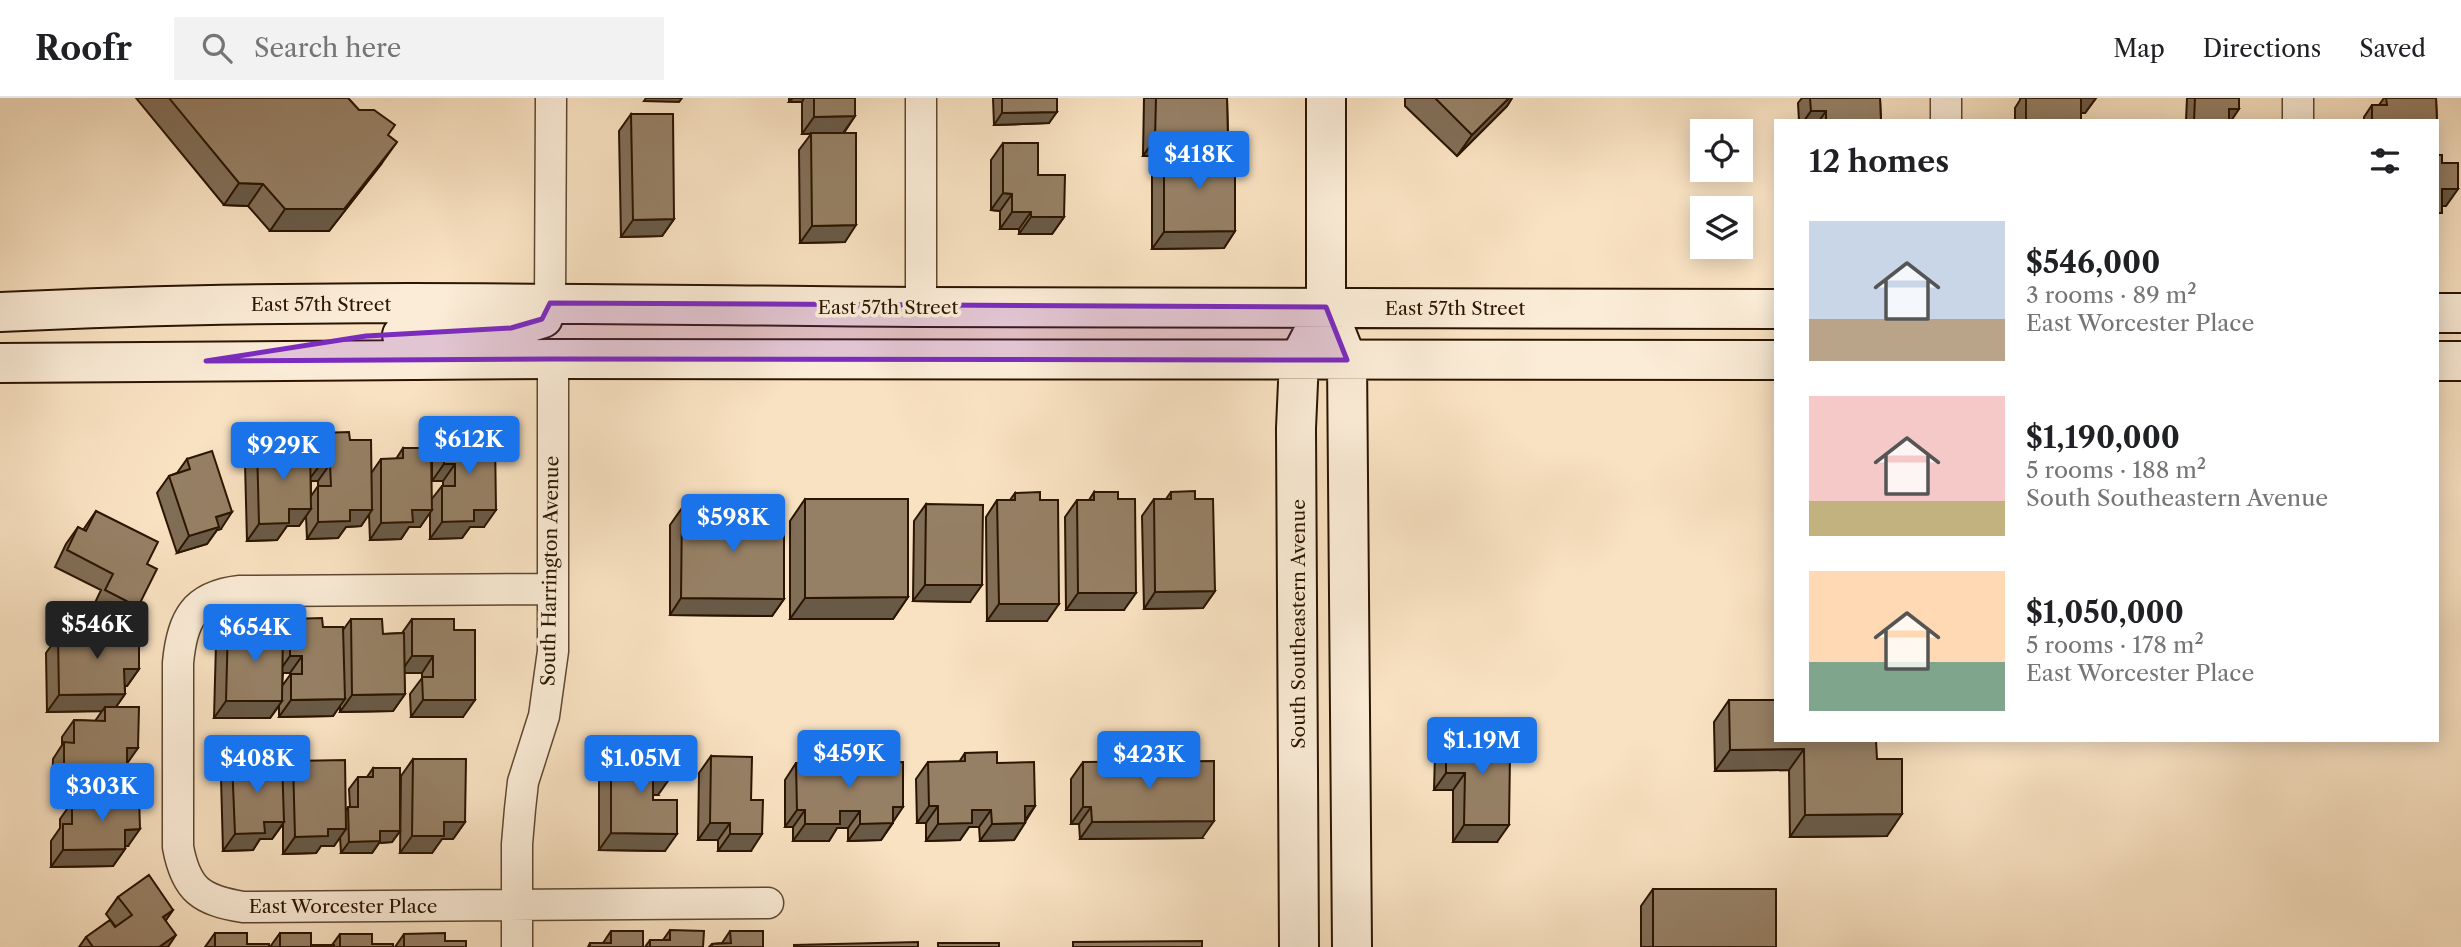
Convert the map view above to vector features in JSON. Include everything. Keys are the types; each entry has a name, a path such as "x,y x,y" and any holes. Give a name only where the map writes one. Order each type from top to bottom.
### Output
{"main road":[{"name":"South Southeastern Avenue","path":"1326,98 1326,307 1347,360 1352,947"},
{"name":"East 57th Street","path":"0,312 229,304 550,303 921,307 1774,309"},
{"path":"206,362 313,342 366,336 511,328 542,319 548,313 550,303"},
{"name":"South Southeastern Avenue","path":"1299,947 1299,360 1326,307"},
{"path":"2439,313 2461,313"},
{"path":"0,363 553,359 1774,360"},
{"path":"2439,361 2461,362"}],"street":[{"path":"550,303 551,98"},
{"path":"921,307 922,98"},
{"path":"1946,98 1946,119"},
{"path":"2298,98 2298,119"},
{"name":"South Harrington Avenue","path":"517,947 523,782 544,716 553,651 553,359"},
{"name":"East Worcester Place","path":"553,589 240,591 220,593 204,601 185,624 177,663 178,847 188,882 197,890 224,904 243,907 768,903"}],"highlighted area":[{"path":"550,303 1326,307 1347,360 553,359 206,361 366,336 511,328 542,319"}],"building":[{"path":"169,98 348,98 359,110 374,110 395,125 388,135 397,142 344,209 285,209 263,184 239,183"},
{"path":"814,98 855,98 855,116 814,117"},
{"path":"1002,98 1057,98 1057,112 1002,113"},
{"path":"1156,98 1227,98 1228,138 1155,139"},
{"path":"1435,98 1509,98 1472,135"},
{"path":"1810,98 1880,98 1881,119 1826,119 1826,111 1811,111"},
{"path":"2026,98 2081,98 2081,119 2026,119"},
{"path":"2195,98 2239,98 2239,109 2229,109 2229,119 2194,119"},
{"path":"2386,98 2436,98 2437,119 2372,119 2372,105 2387,105"},
{"path":"631,114 673,114 674,219 633,220"},
{"path":"811,133 856,133 856,225 812,226"},
{"path":"1003,143 1038,143 1038,175 1065,175 1064,217 1031,217 1031,212 1012,212 1012,194 1003,193"},
{"path":"1235,150 1235,231 1164,232 1164,151"},
{"path":"2439,155 2442,155 2442,163 2458,163 2458,189 2442,189 2442,213 2439,213"},
{"path":"349,432 350,440 371,440 372,510 350,510 350,521 318,522 318,486 331,486 330,464 320,465 319,433"},
{"path":"443,432 474,432 474,439 495,439 496,510 474,510 474,521 442,522 442,486 455,486 455,464 444,464"},
{"path":"310,445 311,509 289,509 289,523 259,524 257,446"},
{"path":"403,448 431,448 432,510 412,510 413,522 381,523 381,459 403,458"},
{"path":"212,451 232,512 216,517 219,527 189,536 169,476 190,469 187,459"},
{"path":"1195,491 1195,499 1213,499 1215,591 1155,592 1154,499 1171,499 1171,492"},
{"path":"1040,492 1040,500 1058,500 1059,604 999,604 997,500 1015,500 1015,493"},
{"path":"1094,492 1118,492 1118,499 1135,499 1136,593 1078,593 1077,500 1094,500"},
{"path":"805,499 908,499 908,597 805,598"},
{"path":"926,504 983,505 982,585 925,585"},
{"path":"682,508 784,509 784,599 681,598"},
{"path":"96,511 158,542 147,564 157,569 138,607 105,590 113,574 67,550 78,527 86,531"},
{"path":"322,618 323,627 343,627 345,699 291,700 291,674 302,674 302,656 290,656 290,619"},
{"path":"351,619 382,619 383,634 404,633 405,694 352,695"},
{"path":"412,619 454,619 454,630 475,630 475,700 423,700 422,677 433,677 433,656 412,656"},
{"path":"228,626 283,628 282,701 226,701"},
{"path":"94,628 139,628 139,669 124,669 125,694 59,695 58,636 94,635"},
{"path":"1729,700 1774,700 1774,742 1876,742 1877,759 1902,759 1902,814 1805,815 1804,749 1730,750"},
{"path":"105,707 139,707 138,748 127,748 127,769 64,768 64,742 74,743 74,720 105,721"},
{"path":"1446,736 1507,737 1507,755 1510,755 1509,825 1464,825 1465,773 1446,773"},
{"path":"997,752 997,763 1034,762 1035,806 1025,806 1025,823 992,824 991,810 972,810 972,823 938,824 938,806 929,806 928,762 965,761 965,753"},
{"path":"863,753 863,763 903,762 903,807 893,807 893,823 860,824 860,811 840,811 840,824 805,824 805,810 797,810 796,763 834,763 834,754"},
{"path":"611,754 670,754 670,778 653,778 653,800 677,800 677,834 611,833"},
{"path":"711,756 752,757 751,800 763,800 762,834 730,834 730,823 710,823"},
{"path":"282,759 284,822 264,822 265,833 235,834 232,761"},
{"path":"413,759 466,759 465,822 444,822 444,836 412,836"},
{"path":"345,760 346,829 328,829 328,836 295,837 293,761"},
{"path":"1214,761 1214,821 1092,822 1091,807 1083,807 1083,762"},
{"path":"373,768 400,768 400,831 380,831 380,841 349,842 348,807 358,807 358,777 373,777"},
{"path":"139,794 140,829 125,830 125,849 63,850 63,824 72,824 72,802 99,802 99,795"},
{"path":"149,875 173,910 163,917 176,935 159,947 93,947 86,937 110,920 115,927 132,915 118,897"},
{"path":"1653,889 1776,889 1776,947 1653,947"},
{"path":"670,930 704,931 703,947 650,947 650,940 670,940"},
{"path":"611,931 643,931 643,947 590,947 590,943 611,943"},
{"path":"730,931 763,931 763,947 712,947 712,944 731,943"},
{"path":"215,933 247,933 247,944 269,944 269,947 215,947"},
{"path":"280,933 311,933 311,945 334,947 280,947"},
{"path":"445,933 445,941 466,941 466,947 404,947 404,934"},
{"path":"340,934 372,934 372,944 393,944 393,947 340,947"},
{"path":"1202,941 1202,947 1073,947 1073,942"},
{"path":"918,942 918,947 794,947 794,945"},
{"path":"938,943 999,943 999,947 938,947"}]}
